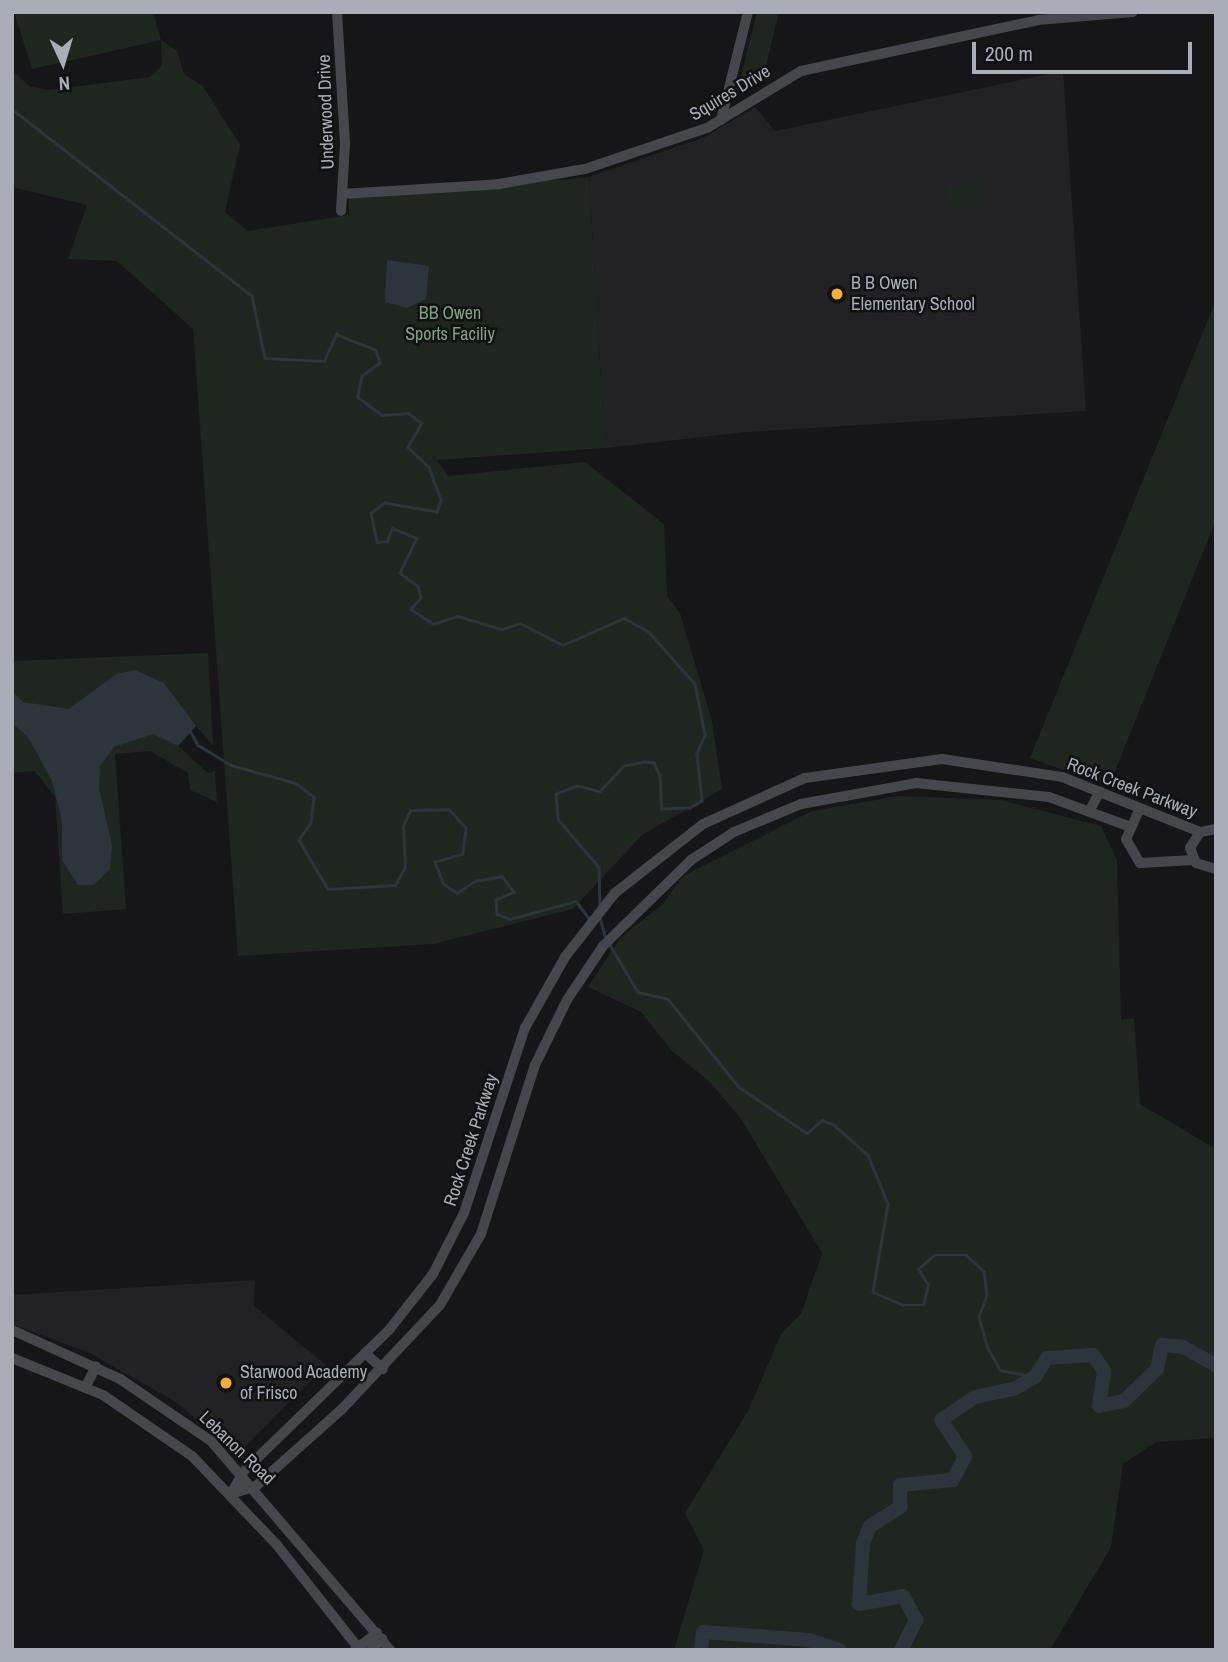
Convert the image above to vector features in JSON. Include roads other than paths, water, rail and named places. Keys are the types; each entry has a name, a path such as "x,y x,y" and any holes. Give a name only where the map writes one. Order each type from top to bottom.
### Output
{"street":[{"name":"Underwood Drive","path":"337,12 341,211"},
{"path":"721,120 748,12"},
{"name":"Squires Drive","path":"342,194 542,178 636,155 721,120 801,71 1038,20 1133,12"},
{"name":"Rock Creek Parkway","path":"231,1494 243,1472 401,1317 452,1240 525,1028 565,957 629,882 726,811 789,783 855,767 988,762 1100,791 1199,832"},
{"name":"Rock Creek Parkway","path":"231,1494 256,1486 383,1369 432,1315 472,1253 502,1183 535,1065 581,976 640,906 666,880 734,832 826,796 928,783 1001,789 1090,810 1128,826"},
{"path":"1090,810 1100,791"},
{"path":"1140,808 1128,826 1126,839 1140,863 1194,860 1216,869"},
{"path":"1194,860 1191,841 1199,832 1216,829"},
{"name":"Lebanon Road","path":"12,1330 96,1366 183,1418 256,1486 390,1650"},
{"path":"365,1353 383,1369"},
{"name":"Lebanon Road","path":"12,1358 86,1386 164,1433 231,1494 358,1649"},
{"path":"86,1386 96,1366"},
{"path":"358,1649 379,1636"},
{"path":"371,1650 379,1636"}],"waterway":[{"path":"12,109 252,296 265,358 324,361 336,334 376,350 380,363 362,376 358,397 382,415 408,413 422,423 408,447 429,467 441,500 437,512 385,503 371,513 377,542 387,541 392,528 417,538 400,573 418,586 421,598 411,609 433,624 458,616 502,629 520,623 563,645 624,618 649,632 695,684 705,735 697,754 702,801 690,808 661,809 660,778 654,763 645,762 624,766 600,792 577,786 556,794 558,819 599,867 600,907"},
{"path":"188,727 198,745 231,765 296,783 314,797 311,823 299,840 328,889 395,885 405,868 403,826 410,810 449,809 466,828 463,854 435,862 443,883 457,893 475,881 502,876 514,892 496,900 497,914 510,919 576,901 591,921"},
{"path":"600,917 606,940"},
{"path":"610,945 638,992 668,999 739,1087 807,1133 822,1120 833,1124 868,1155 888,1204 873,1292 903,1305 923,1305 928,1285 918,1269 934,1255 966,1255 984,1271 987,1295 979,1317 988,1348 1000,1370 1035,1377"},
{"path":"901,1650 916,1620 903,1596 859,1604 863,1543 870,1526 900,1507 900,1485 953,1480 965,1456 941,1420 975,1397 1014,1389 1035,1377 1047,1358 1093,1355 1104,1371 1099,1406 1124,1401 1157,1369 1162,1345 1183,1347 1216,1365"},
{"path":"701,1650 703,1632 809,1640 839,1650"}],"place":[{"name":"B B Owen Elementary School","path":"837,294"},
{"name":"Starwood Academy of Frisco","path":"226,1383"}],"park label":[{"name":"BB Owen Sports Faciliy","path":"450,324"}]}
